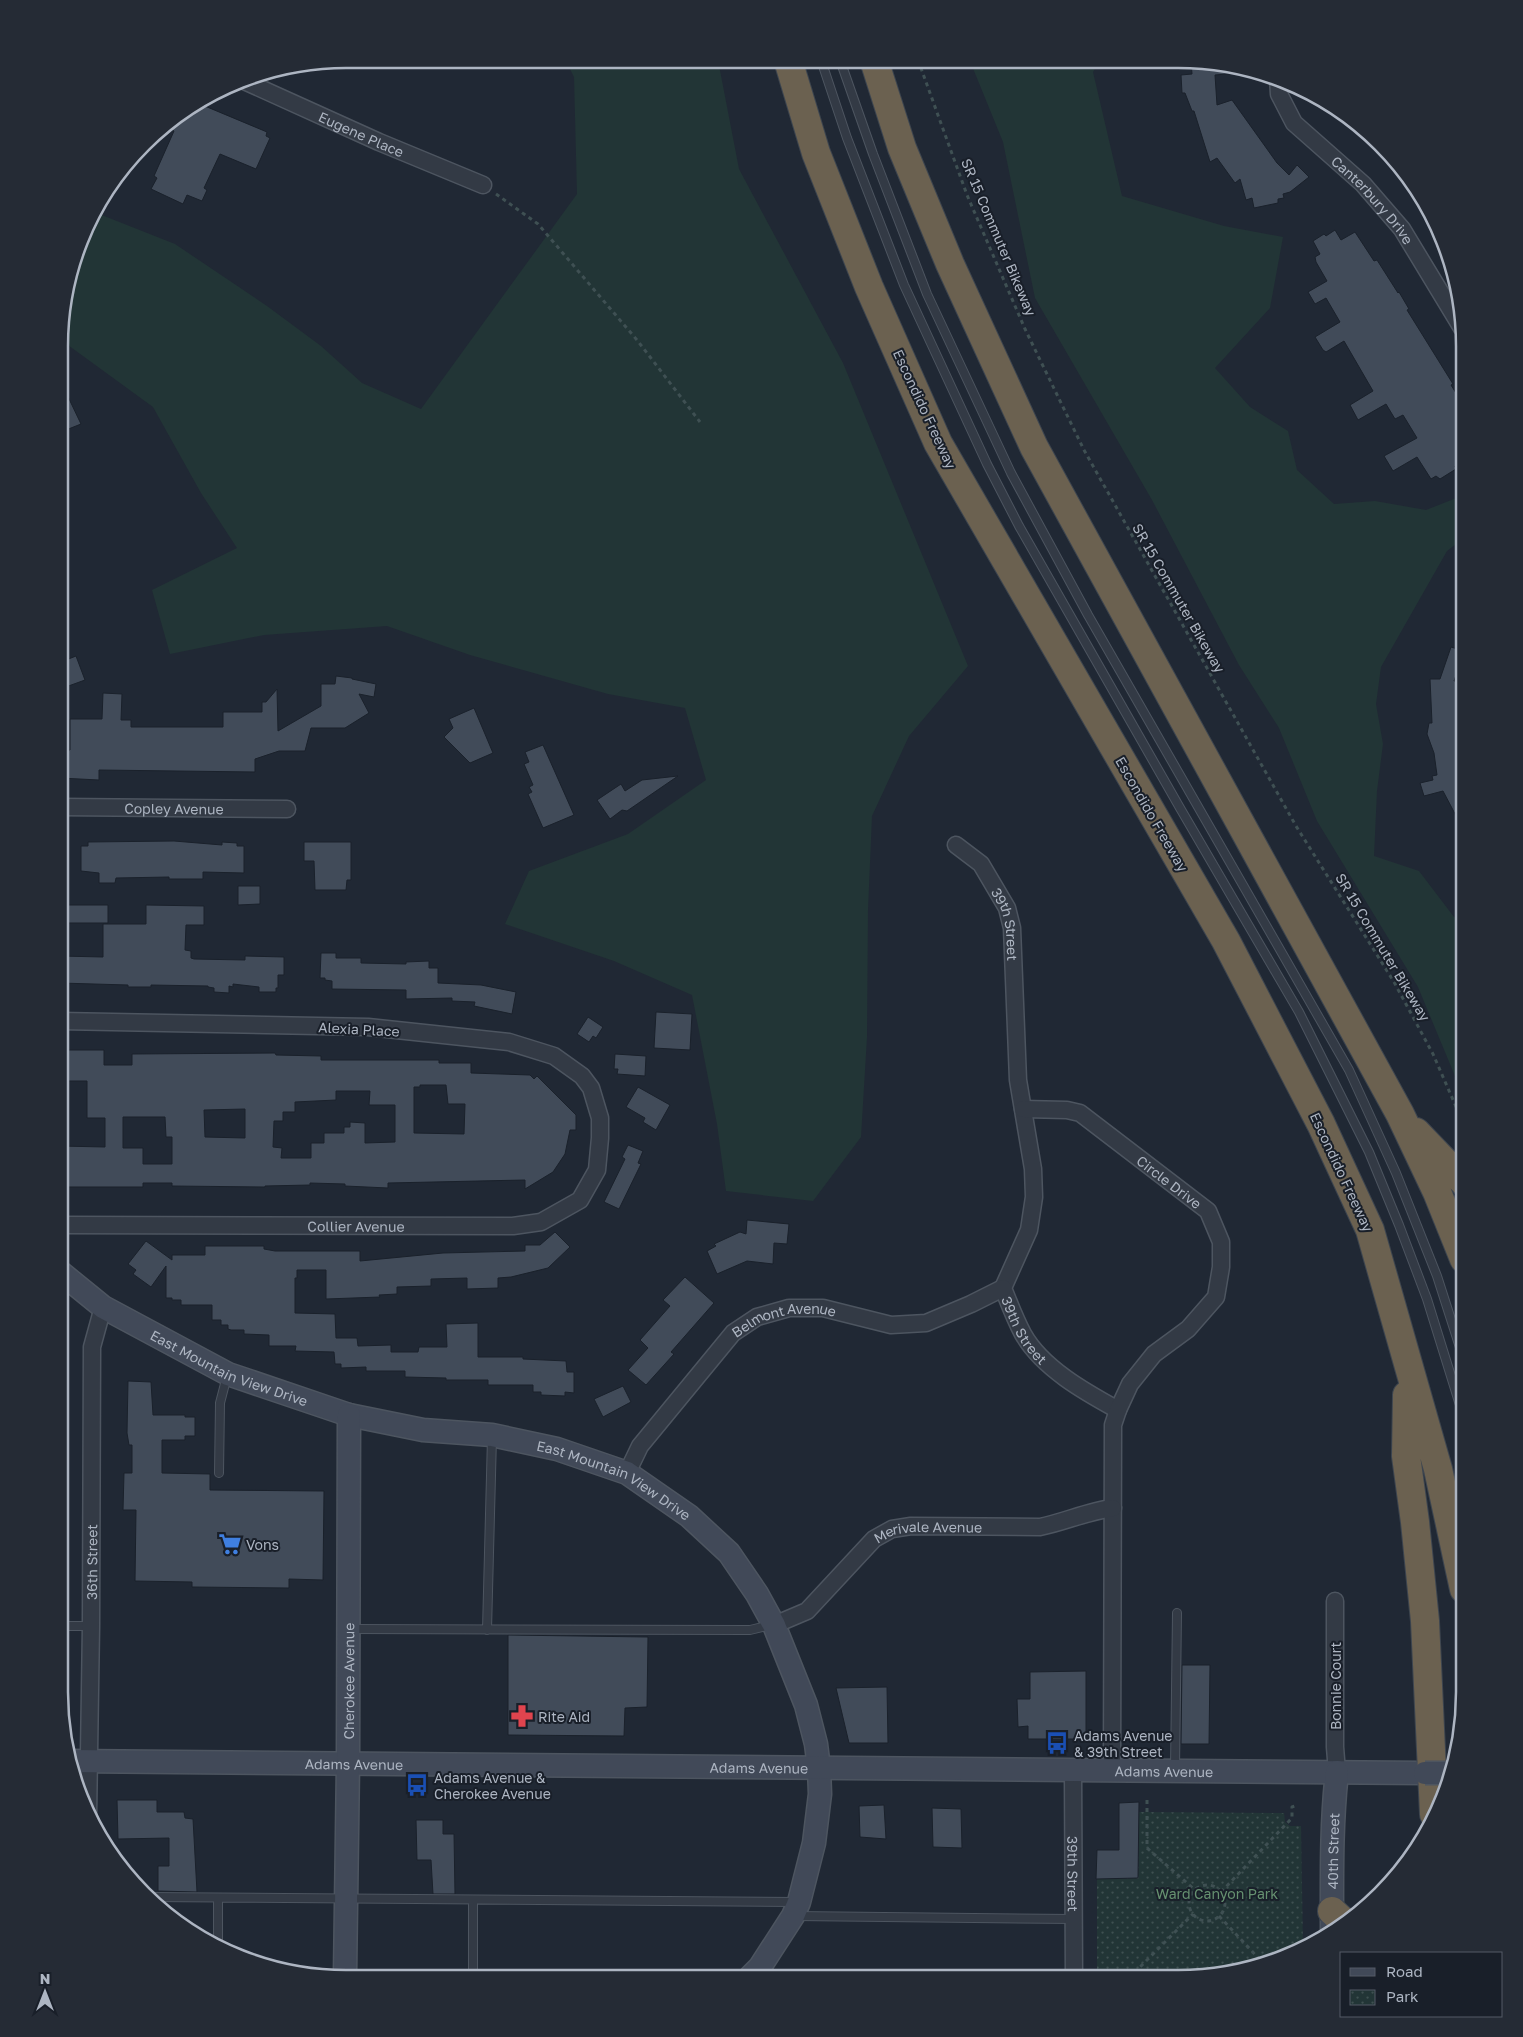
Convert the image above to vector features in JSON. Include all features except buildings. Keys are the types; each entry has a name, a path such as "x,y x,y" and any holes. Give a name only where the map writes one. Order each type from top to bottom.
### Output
{"highway":[{"name":"Escondido Freeway","path":"790,68 816,153 869,288 938,444 1226,941 1321,1124 1370,1230 1438,1469 1456,1552"},
{"path":"877,68 902,148 913,175 950,264 1034,447 1400,1114 1437,1192 1456,1239"},
{"path":"1400,1114 1456,1174"},
{"path":"1408,1366 1406,1456 1416,1522 1426,1621 1433,1799"}],"street":[{"name":"Eugene Place","path":"251,84 379,142 483,185"},
{"name":"Canterbury Drive","path":"1279,87 1279,94 1294,123 1363,184 1402,229 1454,314"},
{"name":"Copley Avenue","path":"68,808 287,809"},
{"name":"39th Street","path":"956,845 981,864 1007,908 1012,928 1018,1080 1033,1169 1034,1197 1029,1230 1003,1288 1024,1335 1038,1355 1077,1388 1118,1410"},
{"name":"Alexia Place","path":"68,1021 368,1028 509,1042 554,1056 582,1076 591,1088 600,1118 600,1138"},
{"name":"Circle Drive","path":"1024,1109 1067,1110 1080,1113 1208,1211 1221,1242 1221,1267 1216,1297 1188,1328 1154,1354 1130,1384 1118,1410"},
{"name":"Collier Avenue","path":"68,1225 513,1226 541,1222 580,1200 597,1170 600,1138"},
{"name":"East Mountain View Drive","path":"68,1279 103,1307 228,1374 349,1415 423,1430 492,1435 557,1449 627,1473 689,1516 728,1553 757,1594 774,1625 806,1705 820,1768 820,1794 814,1843 796,1909 757,1970"},
{"name":"Belmont Avenue","path":"627,1473 640,1446 733,1333 757,1317 789,1308 823,1308 891,1325 926,1323 1003,1288"},
{"name":"36th Street","path":"81,1777 78,1761 91,1626 92,1347 103,1307"},
{"path":"1112,1770 1114,1425 1118,1410"},
{"name":"Cherokee Avenue","path":"345,1970 349,1415"},
{"name":"Merivale Avenue","path":"774,1625 807,1611 874,1539 892,1529 911,1526 1040,1527 1096,1510 1113,1508"},
{"name":"Bonnie Court","path":"1335,1600 1335,1747 1337,1772"},
{"name":"Adams Avenue","path":"78,1761 1443,1773"},
{"name":"39th Street","path":"1073,1770 1074,1970"},
{"name":"40th Street","path":"1336,1920 1333,1836 1337,1772"}],"lane":[{"path":"824,68 847,138 904,285 986,464 1019,526 1150,756 1299,1012 1368,1152 1399,1225 1440,1336 1456,1391"},
{"path":"843,68 873,154 927,294 1011,473 1088,615 1349,1070 1396,1173 1433,1267 1456,1336"},
{"path":"219,1473 220,1403 228,1374"},
{"path":"487,1630 492,1435"},
{"path":"1175,1771 1177,1613"},
{"path":"348,1629 750,1630 774,1625"},
{"path":"68,1626 91,1626"},
{"path":"158,1897 473,1901 796,1909 1074,1919"},
{"path":"218,1898 218,1939"},
{"path":"473,1901 473,1970"}],"path":[{"name":"SR 15 Commuter Bikeway","path":"921,68 967,194 1025,329 1084,450 1283,803 1338,896 1394,982 1433,1054 1456,1107"},
{"path":"483,185 538,224 637,340 700,422"},
{"path":"1147,1800 1147,1848 1195,1890"},
{"path":"1221,1892 1292,1818 1292,1807 1297,1805"},
{"path":"1206,1885 1212,1886 1221,1892 1225,1902 1218,1916 1211,1920 1203,1920 1193,1914 1189,1904 1195,1890 1206,1885"},
{"path":"1137,1970 1193,1914"},
{"path":"1218,1916 1258,1958"}],"green space":[{"path":"570,68 720,68 739,169 843,363 968,666 909,736 872,816 868,910 867,1037 861,1137 813,1201 726,1191 717,1124 692,995 614,961 505,924 529,871 628,834 706,780 685,708 608,694 470,655 387,626 264,635 170,654 152,590 237,548 201,493 153,407 68,345 70,309 77,273 82,256 100,214 175,244 267,306 321,346 362,383 421,409 577,194 574,77"},
{"path":"973,68 1096,68 1093,72 1122,196 1224,226 1283,237 1270,308 1215,368 1250,407 1288,431 1297,470 1334,504 1375,501 1426,510 1456,498 1456,544 1447,551 1381,667 1376,704 1383,744 1377,791 1374,856 1419,871 1456,918 1456,1079 1418,987 1317,821 1279,728 1239,665 1152,500 1035,298 1003,142"},
{"name":"Ward Canyon Park","path":"1139,1812 1284,1813 1285,1822 1290,1826 1301,1826 1303,1940 1267,1955 1214,1967 1178,1970 1097,1970 1097,1879 1138,1878"}],"place":[{"name":"Vons","path":"230,1544"},
{"name":"Rite Aid","path":"522,1716"},
{"name":"Adams Avenue & 39th Street","path":"1057,1743"},
{"name":"Adams Avenue & Cherokee Avenue","path":"417,1785"}]}
